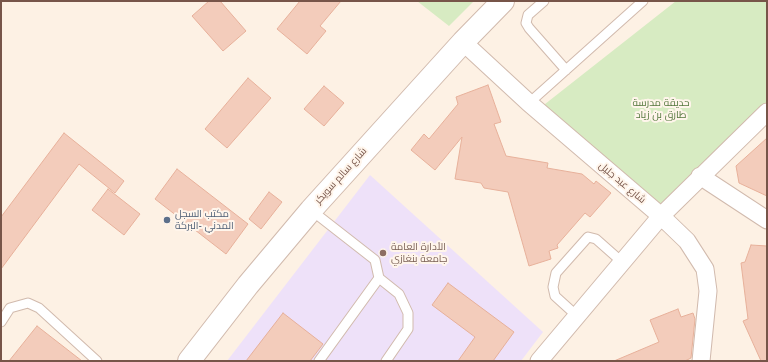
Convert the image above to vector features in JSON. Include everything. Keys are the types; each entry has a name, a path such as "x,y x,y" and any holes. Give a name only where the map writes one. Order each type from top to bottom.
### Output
{"street":[{"name":"شارع سالم سويكر","path":"189,361 248,285 311,210 463,42 503,1"},
{"name":"شارع عبد جليل","path":"463,42 529,103 661,216 687,241 704,269 708,291 701,361"},
{"path":"539,361 661,216 700,176 767,112"},
{"path":"700,176 767,220"}],"lane":[{"path":"544,1 528,15 526,23 566,70"},
{"path":"529,103 643,1"},
{"path":"311,210 375,260 379,278 399,294 408,313 408,329 386,361"},
{"path":"577,316 555,296 554,287 556,273 588,237 596,239 622,262"},
{"path":"318,361 379,278"},
{"path":"1,322 10,308 28,303 39,308 96,361"}],"shaded area":[{"name":"الأدارة العامة جامعة بنغازي","path":"370,175 543,332 521,361 227,361"}],"green space":[{"path":"417,1 474,1 449,26"},
{"name":"حديقة مدرسة طارق بن زياد","path":"676,1 767,1 767,111 661,215 540,108"}],"building":[{"path":"209,1 220,1 246,31 223,51 192,16"},
{"path":"300,1 341,1 320,26 326,31 307,54 277,29"},
{"path":"248,78 271,98 227,148 205,129"},
{"path":"488,85 501,122 494,124 506,156 548,163 547,168 582,174 594,184 596,181 611,193 590,217 585,213 557,245 558,248 549,251 551,259 529,266 508,192 484,188 481,183 455,179 462,137 435,170 411,150 424,134 429,139 458,104 456,97"},
{"path":"324,86 344,103 324,126 304,109"},
{"path":"64,133 124,181 115,193 79,164 1,269 1,217"},
{"path":"767,138 767,196 739,183 736,166"},
{"path":"177,169 248,224 226,254 155,199"},
{"path":"108,189 140,214 124,235 92,210"},
{"path":"269,192 282,202 261,229 249,219"},
{"path":"751,245 767,246 767,361 761,361 743,321 748,319 741,263 745,262"},
{"path":"448,283 514,332 493,361 458,361 475,337 432,305"},
{"path":"678,309 681,317 693,313 695,319 691,358 685,361 614,361 659,342 650,320"},
{"path":"283,313 323,344 310,361 246,361"},
{"path":"37,326 82,361 9,361"}],"place":[{"name":"مكتب السجل المدني -البركة","path":"167,220"},
{"name":"الأدارة العامة جامعة بنغازي","path":"383,253"}]}
